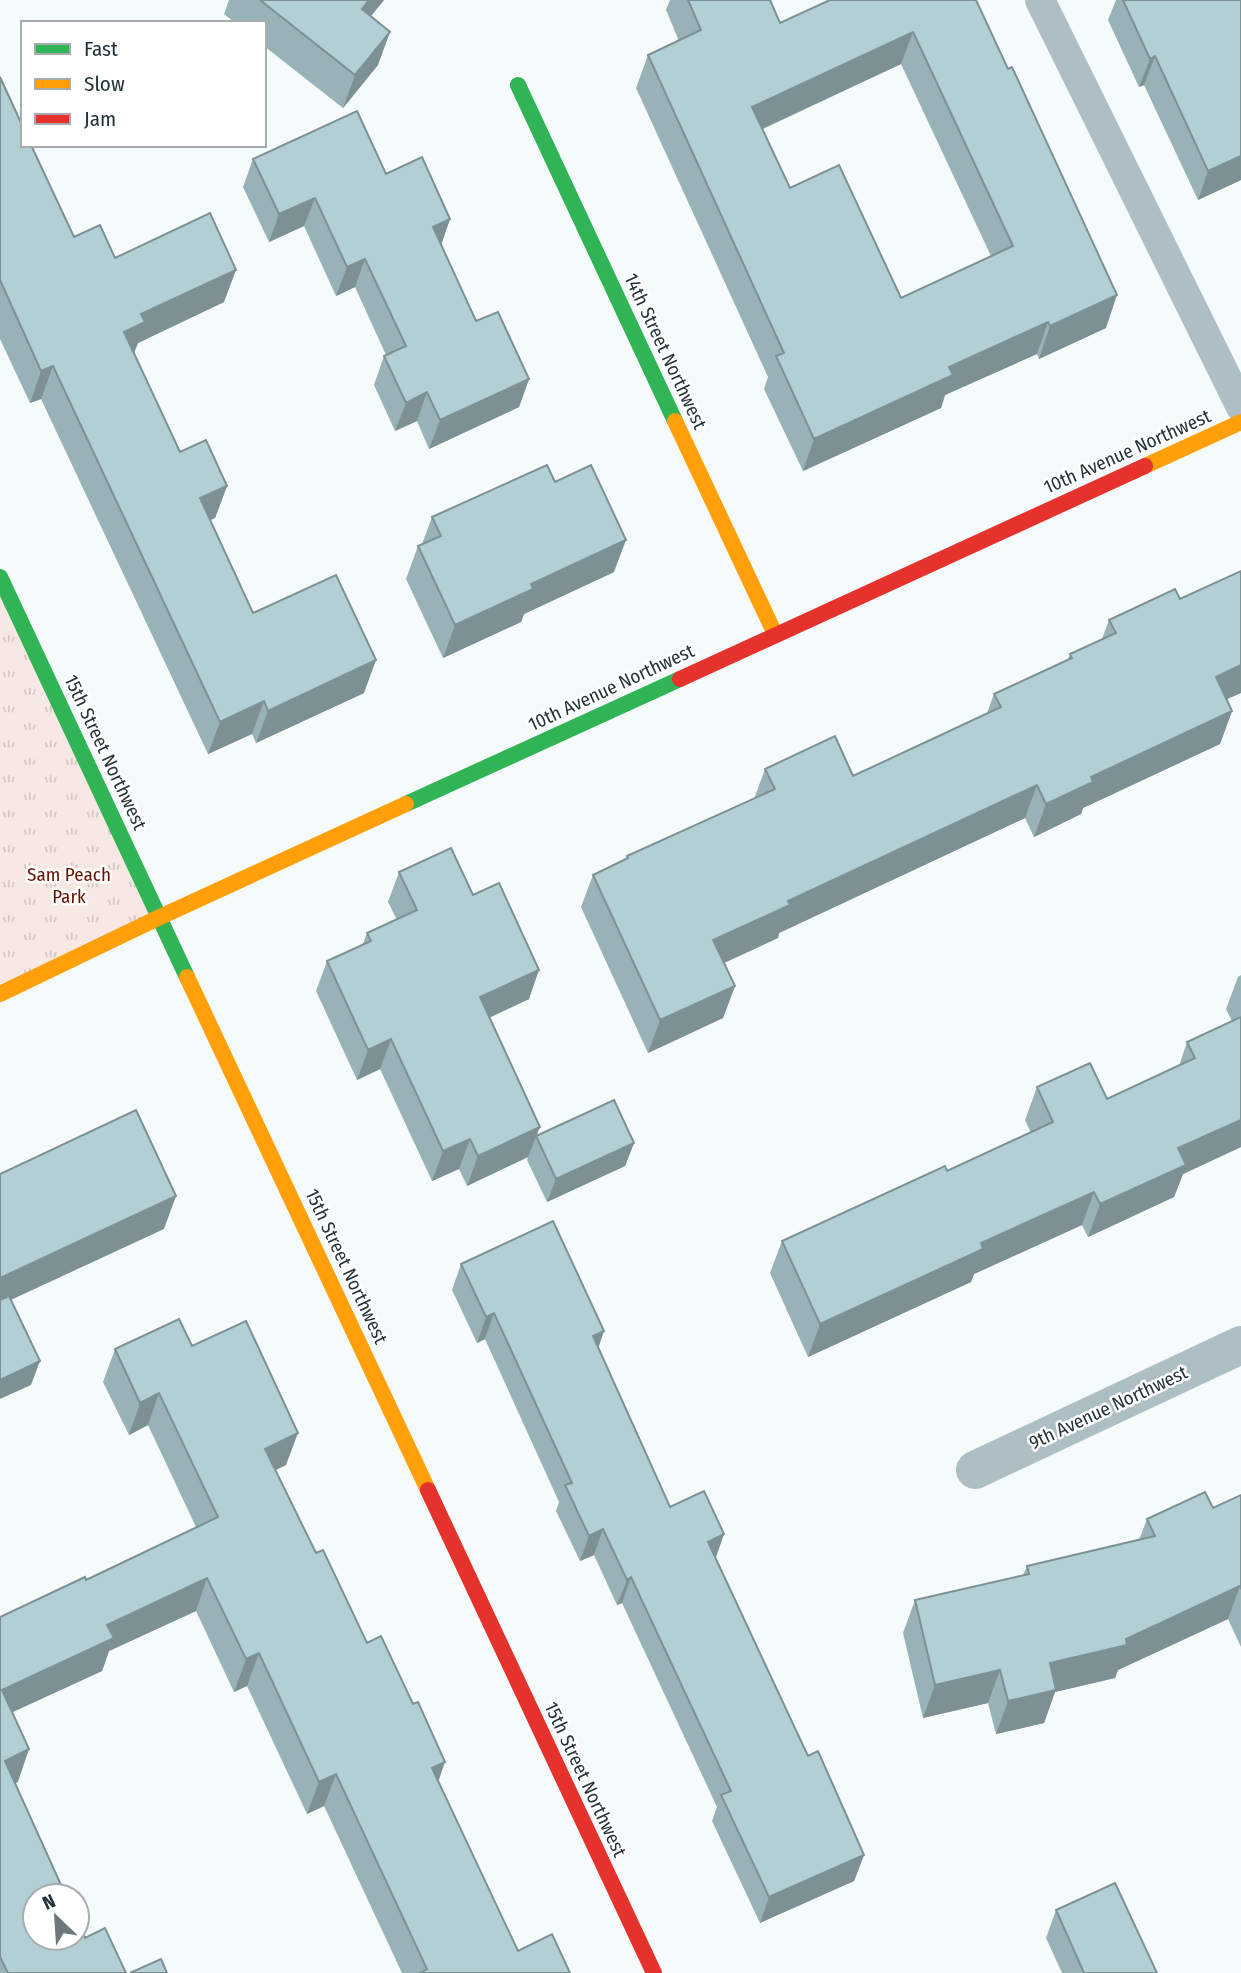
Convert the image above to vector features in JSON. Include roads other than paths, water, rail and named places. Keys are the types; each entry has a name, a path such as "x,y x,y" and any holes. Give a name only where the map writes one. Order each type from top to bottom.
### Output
{"street":[{"name":"14th Street Northwest","path":"518,85 775,634"},
{"name":"10th Avenue Northwest","path":"0,994 160,917 1241,422"},
{"name":"15th Street Northwest","path":"0,577 654,1973"},
{"name":"9th Avenue Northwest","path":"975,1470 1241,1345"}],"lane":[{"path":"1040,0 1241,407"}],"park label":[{"name":"Sam Peach Park","path":"69,885"}]}
